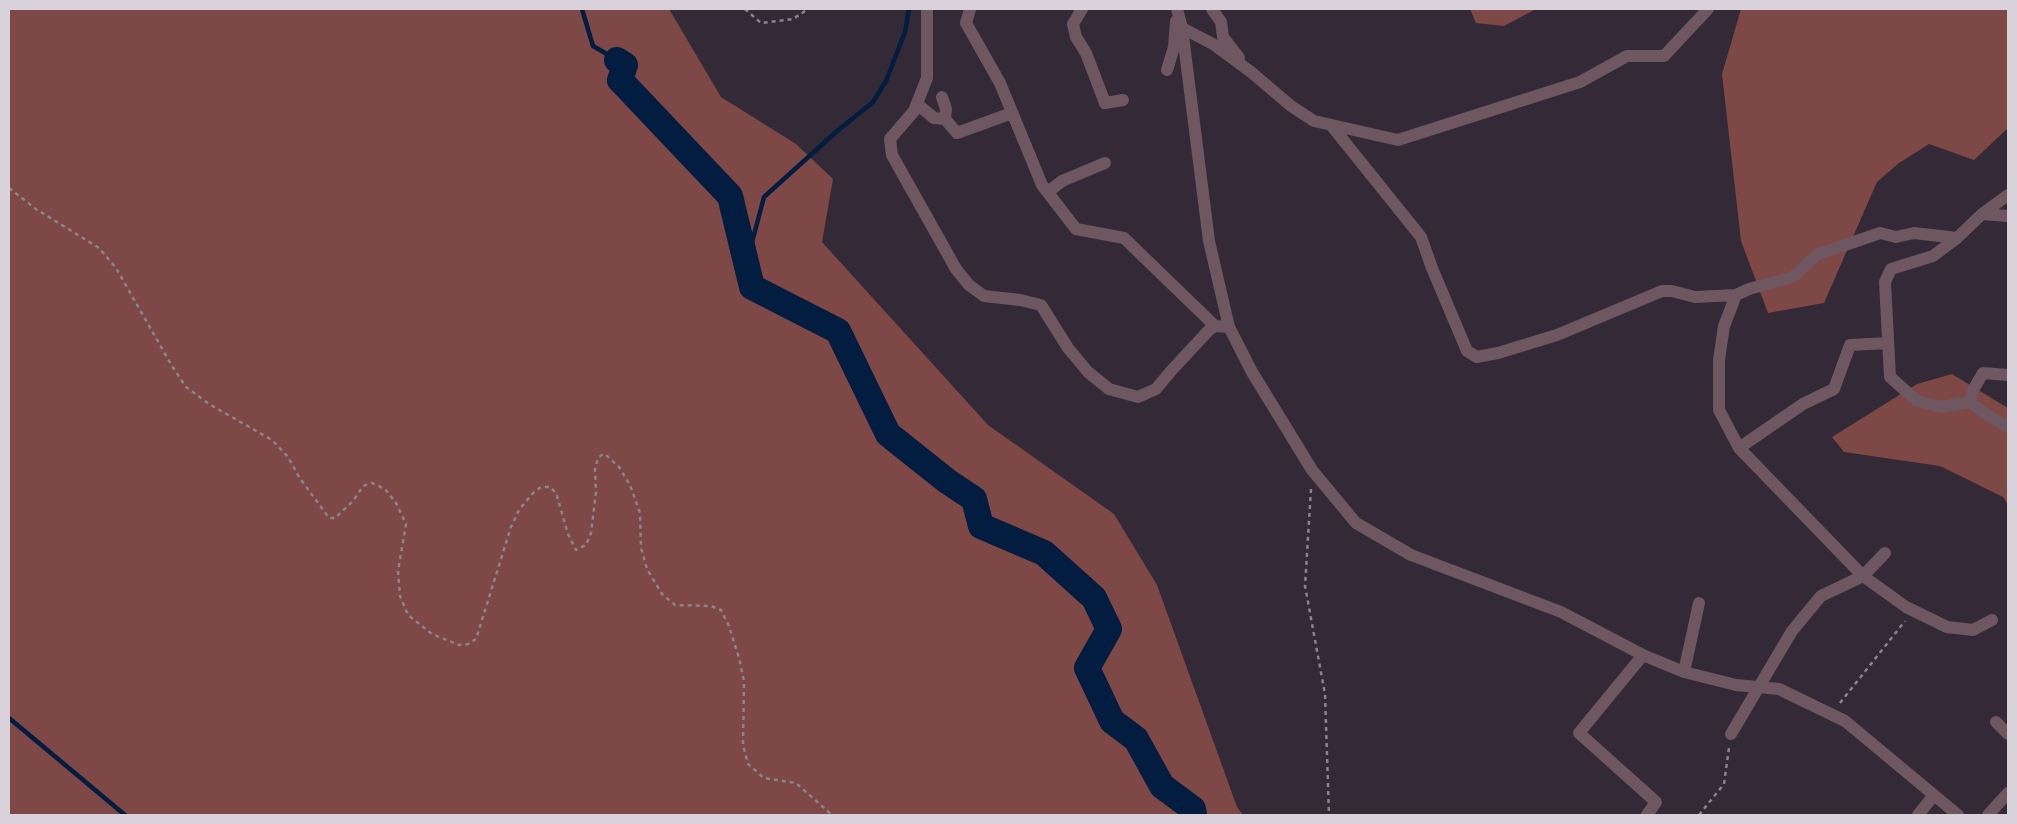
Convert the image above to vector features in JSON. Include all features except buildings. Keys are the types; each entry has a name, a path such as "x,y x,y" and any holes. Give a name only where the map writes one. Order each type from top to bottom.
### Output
{"street":[{"path":"926,9 927,78 914,111 890,139 892,155 956,269 970,285 984,296 1020,300 1041,305 1068,348 1088,372 1109,389 1138,397 1156,388 1215,326"},
{"path":"970,9 966,23 1000,83 1042,184 1076,229 1124,238 1215,326 1229,327"},
{"path":"1082,9 1073,24 1076,36 1086,53 1105,102 1123,100"},
{"path":"1177,9 1182,28 1209,241 1229,327 1252,372 1312,470 1356,523 1412,556 1561,612 1643,655 1684,672 1736,684 1779,689 1831,714 1845,721 1958,815"},
{"path":"1167,70 1174,47 1177,9"},
{"path":"1212,9 1221,22 1223,37 1251,72"},
{"path":"1182,28 1213,44 1251,72 1291,106 1314,121 1398,140 1580,82 1627,56 1664,56 1708,9"},
{"path":"942,97 946,109 945,119"},
{"path":"917,104 934,118 945,119 957,133 1012,113"},
{"path":"1331,125 1421,237 1466,351 1477,357 1498,353 1557,335 1662,291 1672,291 1695,297 1736,295 1749,289 1793,277 1816,255 1880,233 1896,237 1914,233 1957,238"},
{"path":"1048,192 1062,181 1105,163"},
{"path":"2008,194 1933,256 1891,269 1885,282 1890,377 1917,401 1941,407 1970,402 2008,427"},
{"path":"1982,214 2008,216"},
{"path":"1736,295 1724,326 1719,360 1719,410 1739,448 1862,576 1913,610 1947,627 1973,630 1992,620"},
{"path":"1739,448 1803,404 1834,390 1850,345 1887,343"},
{"path":"1970,402 1973,390 1983,374 2008,375"},
{"path":"1731,734 1792,631 1821,596 1862,576 1885,553"},
{"path":"1684,672 1699,603"},
{"path":"1643,655 1579,733 1656,802 1646,815"},
{"path":"1996,722 2008,734"},
{"path":"1988,815 2008,794"},
{"path":"1918,815 1934,795"}],"path":[{"path":"745,9 760,23 793,19 808,9"},
{"path":"9,188 36,209 99,248 116,268 186,387 209,404 272,440 288,457 299,477 329,518 335,518 353,501 363,486 372,483 385,489 396,503 406,524 398,571 400,596 408,615 432,634 458,645 468,644 476,639 511,527 519,510 541,487 550,487 556,493 568,534 576,550 586,545 591,533 596,492 595,470 598,458 602,454 606,456 619,467 630,485 640,513 640,548 647,569 662,594 675,605 711,606 721,610 729,626 744,681 743,746 748,764 764,778 796,783 832,815"},
{"path":"1312,470 1305,586 1325,694 1329,815"},
{"path":"1831,714 1913,610"},
{"path":"1699,815 1724,784 1731,734"}],"shaded area":[{"path":"9,9 669,9 721,97 796,144 833,179 822,242 988,425 1114,514 1157,585 1237,807 1243,815 9,815"},
{"path":"1470,9 1536,9 1504,26 1476,23"},
{"path":"1741,9 2008,9 2008,128 1974,160 1929,144 1899,163 1877,182 1824,303 1768,313 1741,241 1722,74"},
{"path":"1952,374 2008,408 2008,505 2003,497 1940,466 1844,452 1832,437 1917,384"}],"waterway":[{"path":"582,9 593,46 617,60"},
{"path":"746,265 764,197 836,132 873,102 886,81 905,32 909,9"},
{"path":"617,60 625,65 620,80 730,196 752,287 838,331 888,434 947,481 974,499 981,526 1044,553 1094,598 1109,629 1087,668 1112,721 1136,739 1162,786 1193,809 1194,815"},
{"path":"9,718 125,815"}]}
